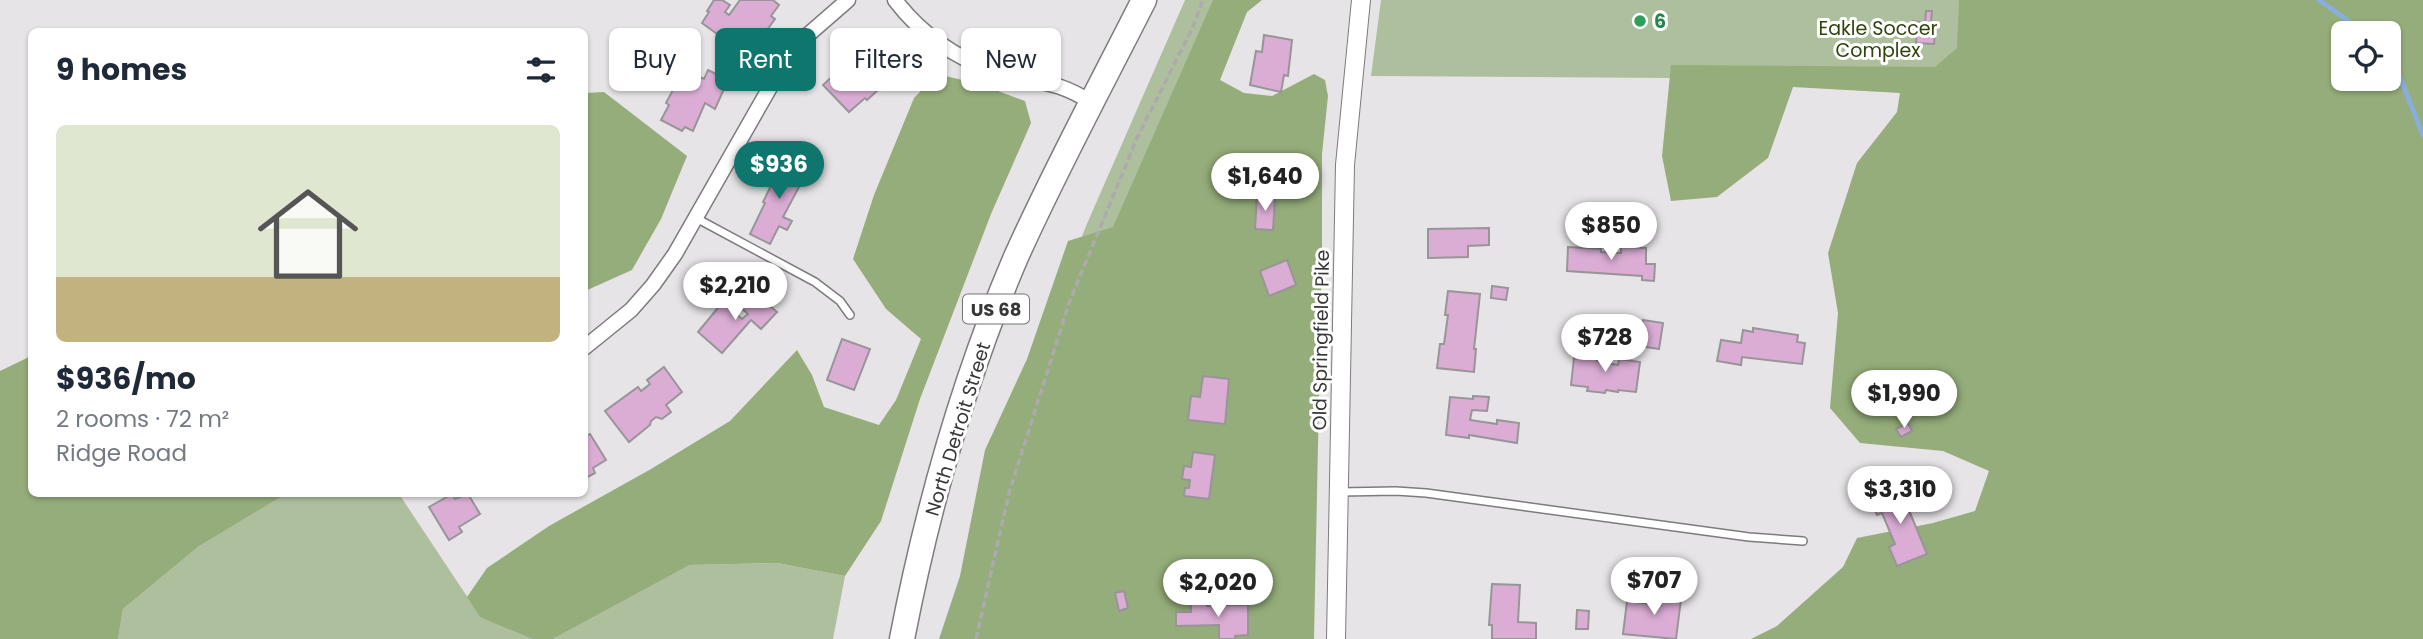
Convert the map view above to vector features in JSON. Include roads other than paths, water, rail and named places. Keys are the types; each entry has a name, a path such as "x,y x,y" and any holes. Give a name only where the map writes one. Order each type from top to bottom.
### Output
{"highway":[{"name":"North Detroit Street","path":"902,639 937,491 970,379 1016,259 1144,0"}],"street":[{"path":"588,345 631,310 653,285 675,254 780,68 809,33 848,0"},
{"path":"895,0 920,27 953,52 995,71 1058,85 1092,103"},
{"name":"Old Springfield Pike","path":"1336,639 1345,165 1360,0"}],"lane":[{"path":"695,218 814,282 840,301 850,315"},
{"path":"1339,492 1426,493 1749,537 1803,541"}],"waterway":[{"path":"2319,0 2348,21"},
{"path":"2401,80 2423,135"}],"place":[{"name":"6","path":"1640,21"}],"park label":[{"name":"Eakle Soccer Complex","path":"1878,39"}]}
